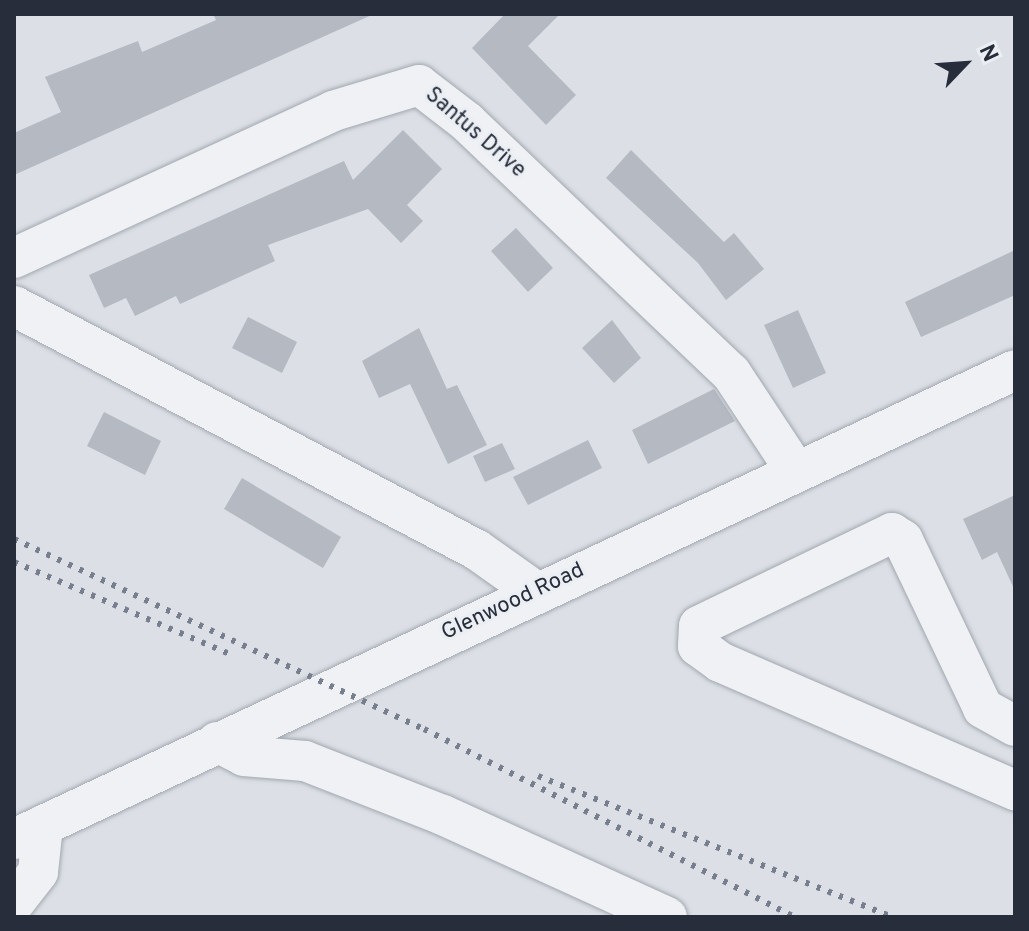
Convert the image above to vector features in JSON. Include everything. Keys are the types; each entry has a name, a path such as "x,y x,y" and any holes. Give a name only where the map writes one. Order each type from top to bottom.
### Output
{"street":[{"name":"Santus Drive","path":"14,258 333,111 419,85 467,122 731,373 795,470"},
{"path":"14,306 477,550 535,591"},
{"name":"Glenwood Road","path":"28,832 535,591 1015,370"},
{"path":"977,773 1009,724 983,708 903,540 892,533 699,626 698,646 720,662 1015,790"},
{"path":"217,742 244,756 305,761 374,788 667,917"},
{"path":"14,903 38,872 28,832"}],"building":[{"path":"213,14 374,14 14,175 14,133 61,112 45,77 138,41 142,52 216,20"},
{"path":"505,14 560,14 528,46 576,95 546,125 472,48"},
{"path":"403,130 442,169 407,205 423,221 401,243 368,209 268,245 275,261 180,304 176,296 135,316 126,298 104,308 89,275 344,161 353,180"},
{"path":"631,150 724,242 734,233 764,269 726,300 698,263 606,178"},
{"path":"516,228 553,268 528,292 491,251"},
{"path":"1015,250 1015,295 921,337 905,302"},
{"path":"798,310 826,373 793,388 764,325"},
{"path":"248,317 297,342 282,373 232,348"},
{"path":"612,320 641,358 614,383 582,348"},
{"path":"419,328 447,389 457,385 487,445 448,464 410,384 379,398 362,361"},
{"path":"714,389 735,421 648,464 632,430"},
{"path":"104,412 161,441 145,475 87,446"},
{"path":"588,440 602,468 528,505 513,477"},
{"path":"502,443 515,469 485,482 473,456"},
{"path":"242,478 341,537 323,568 224,509"},
{"path":"1015,495 1015,591 997,552 982,560 963,519"}],"railway":[{"path":"14,539 424,729 795,917"},
{"path":"14,562 230,654"},
{"path":"538,776 892,917"}]}
